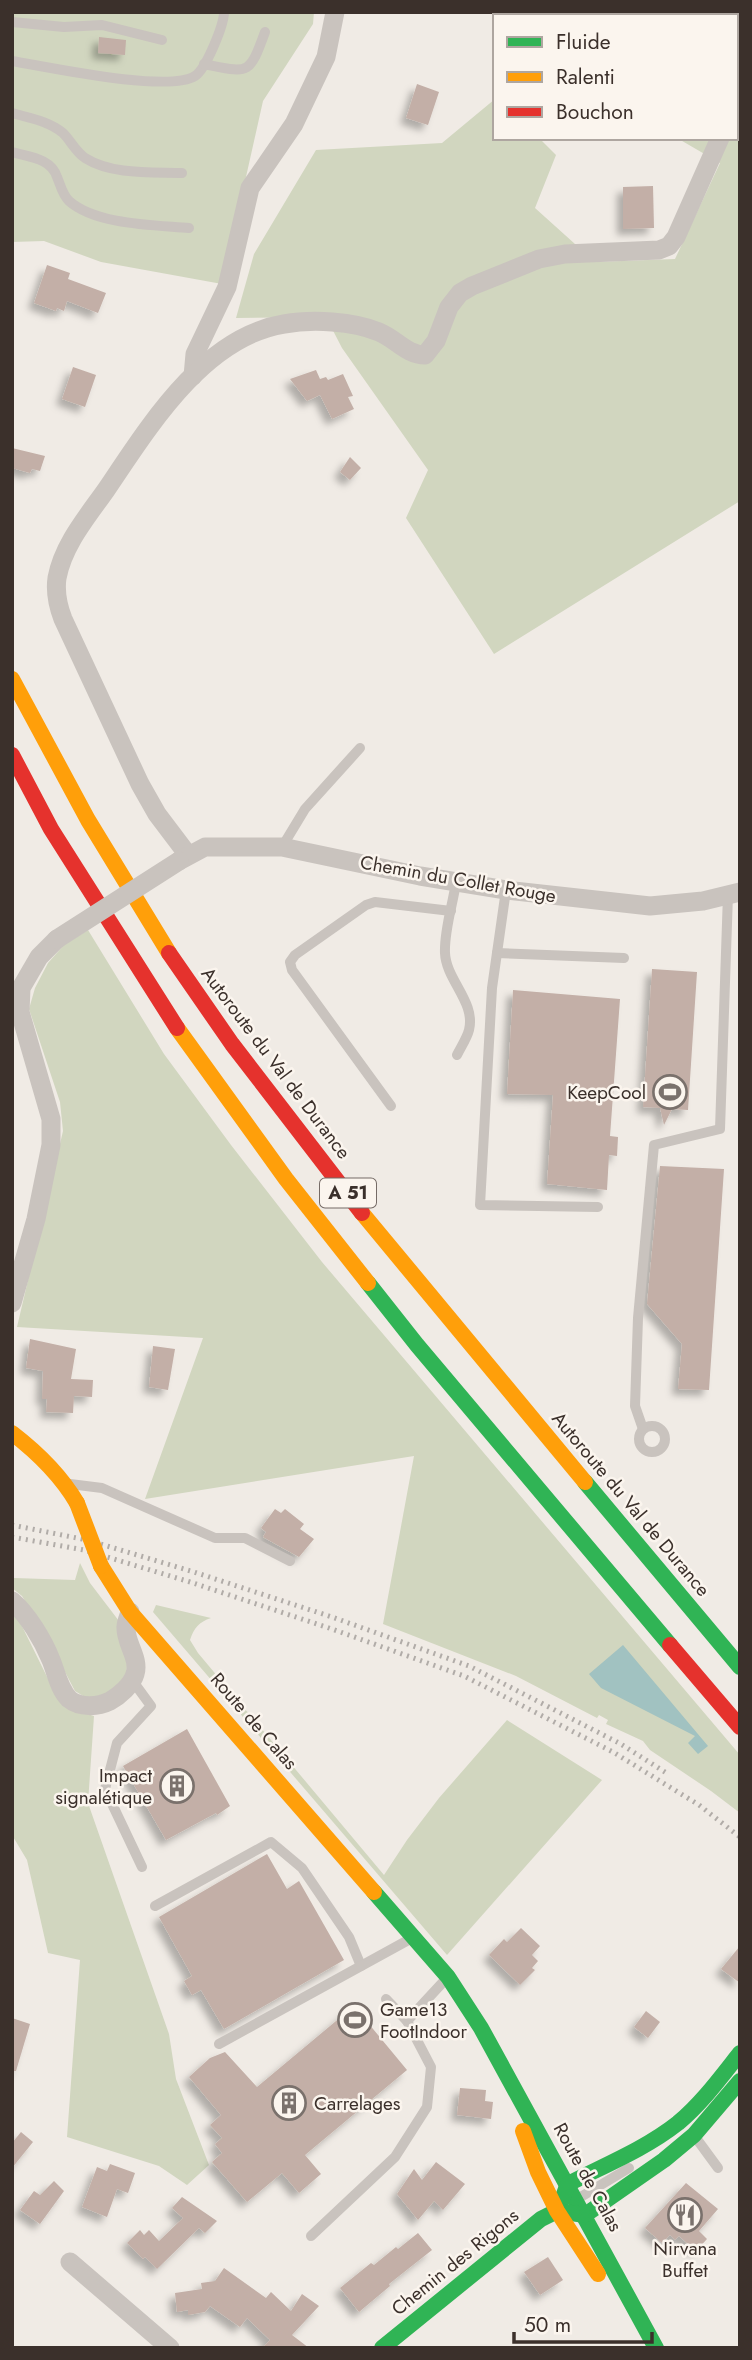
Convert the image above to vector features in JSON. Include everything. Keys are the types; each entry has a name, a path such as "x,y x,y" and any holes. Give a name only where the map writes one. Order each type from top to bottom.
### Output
{"main road":[{"name":"Autoroute du Val de Durance","path":"12,679 116,868 230,1043 420,1287 740,1667"},
{"name":"A 51","path":"12,755 51,829 142,976 250,1132 387,1309 740,1727"},
{"name":"Route de Calas","path":"12,1433 37,1451 66,1483 77,1503 101,1566 130,1612 448,1977 481,2028 577,2199 656,2348"},
{"name":"Route de Calas","path":"481,2028 538,2172 557,2211 647,2348"},
{"path":"740,2053 701,2101 679,2122 651,2142 568,2184 557,2211 585,2214 664,2160 694,2135 740,2081"},
{"name":"Chemin des Rigons","path":"382,2348 541,2219 557,2211"}],"street":[{"path":"193,376 195,354 227,286 250,188 299,113 326,57 335,12"},
{"path":"184,858 140,784 63,620 56,591 61,564 76,532 157,416 193,376 219,354 244,338 285,324 336,322 362,326 380,332 409,352 425,355 436,341 449,307 460,293 472,286 539,259 565,254 659,250 669,246 676,237 719,140"},
{"name":"Chemin du Collet Rouge","path":"12,1303 36,1219 51,1145 51,1119 20,1012 21,988 39,957 57,939 184,858 205,847 282,846 456,882 650,906 703,901 734,893"},
{"path":"12,1601 27,1618 50,1657 63,1691 70,1700 83,1705 100,1706 114,1699 132,1680 135,1674 135,1659 125,1629 130,1612"},
{"path":"70,2262 170,2348"}],"lane":[{"path":"12,61 105,77 179,82 198,75 225,16 224,12"},
{"path":"12,22 64,27 102,25 162,40"},
{"path":"204,64 238,71 248,68 254,62 265,32"},
{"path":"12,113 56,128 87,159 105,166 130,171 182,173"},
{"path":"12,152 52,166 62,192 81,209 104,218 189,228"},
{"path":"282,846 305,809 360,748"},
{"path":"456,882 445,950 446,964 467,1006 470,1018 468,1031 457,1055"},
{"path":"506,890 492,988 480,1205 598,1207"},
{"path":"643,1429 635,1406 637,1331 654,1145 720,1129 734,893"},
{"path":"391,1106 292,970 290,962 295,955 366,905 375,902 452,911"},
{"path":"497,953 624,958"},
{"path":"66,1483 102,1488 215,1538 245,1538 290,1561"},
{"path":"132,1680 151,1706 117,1743 105,1789 142,1867"},
{"path":"155,1906 271,1842 302,1868 349,1937 362,1966"},
{"path":"219,2044 414,1937"},
{"path":"407,2021 448,1977"},
{"path":"310,2236 395,2157 427,2107 431,2067 407,2021 386,1999"},
{"path":"660,2149 687,2129 740,2067"},
{"path":"694,2135 718,2168"},
{"name":"Chemin des Rigons","path":"557,2211 642,2160"}],"green space":[{"path":"12,12 314,12 313,24 263,101 222,284 101,262 44,241 12,242"},
{"path":"574,12 740,12 740,501 494,654 406,518 428,470 342,348 326,317 236,318 254,254 316,150 442,143 493,101 493,140 541,140 556,155 535,208 595,262 675,259 720,163 680,140 738,140 738,14"},
{"path":"88,930 164,1054 322,1262 740,1755 740,1813 650,1750 643,1741 606,1724 608,1720 599,1715 597,1718 516,1676 383,1624 414,1456 145,1499 203,1338 17,1327 63,1131 60,1102 29,1009 35,988 48,963 64,945"},
{"path":"80,1563 90,1583 122,1625 127,1665 126,1680 117,1692 88,1699 75,1691 43,1630 22,1596 12,1588 14,1578 75,1580"},
{"path":"156,1605 211,1618 195,1629 190,1640 198,1653 384,1875 439,1798 507,1720 602,1780 447,1955 153,1612"},
{"path":"12,1612 17,1616 56,1695 71,1709 94,1716 88,1803 169,2034 176,2079 209,2165 187,2185 159,2166 67,2137 80,1960 48,1953 27,1860 12,1835"}],"water":[{"path":"623,1645 708,1746 698,1754 688,1743 695,1736 601,1688 589,1674"}],"building":[{"path":"99,37 126,40 125,55 98,53"},
{"path":"417,84 439,92 428,125 406,118"},
{"path":"653,186 654,228 623,229 623,187"},
{"path":"47,265 70,273 68,279 106,293 98,313 67,301 64,311 34,303"},
{"path":"73,367 96,375 85,407 62,399"},
{"path":"316,370 320,379 326,377 328,380 343,374 353,396 348,397 354,409 332,419 320,395 307,401 290,379"},
{"path":"12,448 45,456 40,471 32,469 30,473 12,468"},
{"path":"350,457 361,468 350,480 340,472"},
{"path":"652,969 697,972 688,1110 672,1109 664,1125 660,1108 643,1107"},
{"path":"513,990 620,999 610,1136 618,1137 617,1156 609,1155 607,1190 547,1184 553,1095 507,1094"},
{"path":"660,1166 724,1169 709,1390 678,1389 682,1344 647,1304"},
{"path":"30,1339 76,1349 71,1379 93,1380 92,1397 74,1396 73,1413 46,1412 47,1399 42,1399 43,1371 26,1368"},
{"path":"153,1346 175,1349 168,1390 149,1387"},
{"path":"275,1509 281,1513 285,1509 304,1524 300,1529 314,1539 299,1557 263,1537 266,1532 261,1528"},
{"name":"Impact signalétique","path":"187,1729 230,1806 166,1840 123,1766"},
{"path":"267,1854 287,1889 299,1881 344,1960 224,2029 201,1990 192,1995 184,1981 192,1976 159,1917"},
{"path":"521,1928 540,1946 532,1955 538,1961 532,1968 535,1970 520,1985 489,1955 504,1939 507,1942"},
{"path":"740,1946 740,1983 721,1969"},
{"name":"Carrelages","path":"354,2006 407,2070 305,2155 321,2174 299,2193 282,2173 247,2202 212,2162 222,2153 215,2144 222,2138 210,2125 221,2115 189,2077 210,2058 225,2052 257,2087"},
{"path":"646,2011 660,2022 648,2038 634,2027"},
{"path":"12,2018 30,2024 16,2071 12,2071"},
{"path":"460,2088 486,2090 485,2101 493,2102 491,2119 457,2115"},
{"path":"21,2132 33,2142 12,2168 12,2143"},
{"path":"436,2162 465,2184 443,2210 434,2201 418,2220 397,2194 414,2169 422,2180"},
{"path":"110,2164 135,2173 128,2193 117,2189 107,2217 82,2207 97,2167 107,2171"},
{"path":"54,2181 64,2191 40,2224 20,2210 34,2191 40,2195"},
{"path":"686,2183 718,2209 699,2231 707,2239 696,2251 679,2236 675,2240 670,2235 662,2243 645,2228"},
{"path":"182,2197 217,2221 205,2233 199,2228 157,2269 127,2243 140,2230 144,2235 149,2230 159,2241 183,2218 172,2208"},
{"path":"418,2233 432,2250 359,2312 340,2288 371,2263 374,2265"},
{"path":"548,2257 563,2280 540,2295 524,2272"},
{"path":"224,2268 266,2298 271,2292 291,2311 302,2294 319,2306 292,2335 309,2348 262,2348 270,2340 247,2318 240,2327 210,2306 205,2312 188,2315 188,2310 177,2312 175,2293 202,2289 201,2283 215,2281"}],"railway":[{"path":"12,1525 87,1540 194,1572 469,1666 619,1743 668,1774"},
{"path":"12,1537 84,1550 190,1582 464,1676 613,1752 699,1805 740,1837"}],"traffic: fast":[{"path":"368,1283 670,1645"},
{"path":"585,1482 740,1667"},
{"path":"374,1892 448,1977 481,2028 656,2348"},
{"path":"561,2202 568,2184 638,2149 678,2123 703,2098 740,2053"},
{"path":"382,2348 541,2219 557,2211 585,2215 664,2160 694,2135 740,2081"}],"traffic: slow":[{"path":"12,679 88,820 169,953"},
{"path":"177,1028 286,1179 368,1283"},
{"path":"362,1213 585,1482"},
{"path":"12,1433 48,1465 77,1503"},
{"path":"77,1503 101,1566"},
{"path":"101,1566 130,1612 374,1892"},
{"path":"523,2131 538,2172 557,2211 598,2274"}],"traffic: jam":[{"path":"12,755 51,829 177,1028"},
{"path":"169,953 232,1044 362,1213"},
{"path":"670,1645 740,1727"}],"place":[{"name":"KeepCool","path":"670,1092"},
{"name":"Impact signalétique","path":"177,1786"},
{"name":"Game13 FootIndoor","path":"355,2020"},
{"name":"Carrelages","path":"289,2103"},
{"name":"Nirvana Buffet","path":"685,2215"}]}
